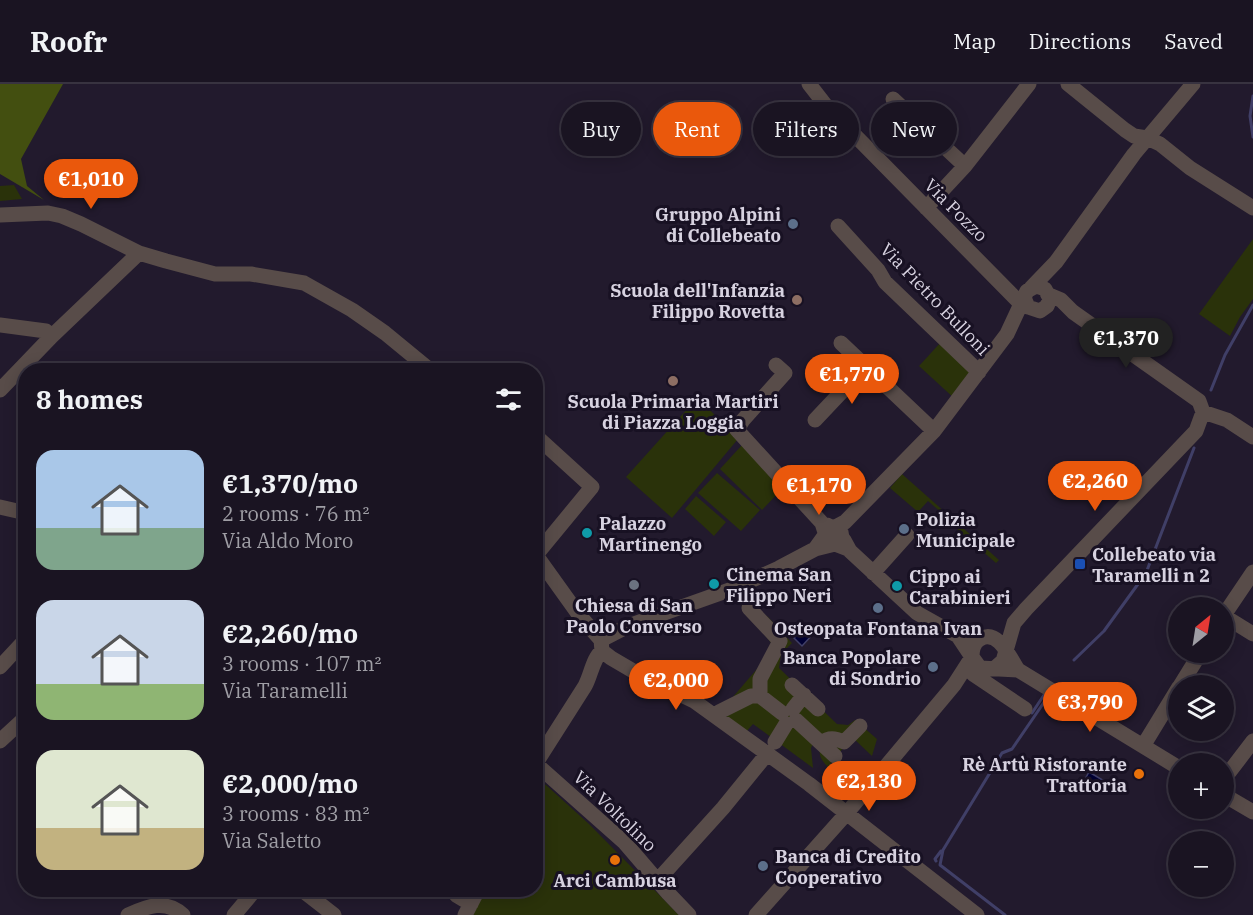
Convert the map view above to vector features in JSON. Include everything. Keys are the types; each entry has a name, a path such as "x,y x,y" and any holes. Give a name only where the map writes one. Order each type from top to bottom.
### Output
{"street":[{"name":"Via Pozzo","path":"809,84 827,107 1003,285 1035,300 1073,312 1199,401 1203,412"},
{"path":"926,208 965,166 1029,84"},
{"path":"1068,84 1144,136 1160,144 1190,168 1253,208"},
{"path":"543,753 592,674 602,645 628,626 732,589 779,568 815,549 836,534 934,431 1007,334 1029,314 1056,262 1134,154 1144,136 1193,84"},
{"path":"893,99 965,166"},
{"path":"0,215 48,213 62,216 139,253 215,274 251,274 304,283 344,305 385,333 421,363"},
{"name":"Via Pietro Bulloni","path":"838,226 878,270 885,282 980,372"},
{"path":"118,242 125,256 124,268"},
{"path":"26,363 139,253"},
{"path":"0,325 46,331 52,336"},
{"path":"841,343 934,431"},
{"path":"776,366 785,373 743,420 737,430 873,573 926,620 958,636 1000,641 1018,670 1168,761"},
{"path":"814,420 866,367"},
{"path":"0,390 18,371"},
{"path":"756,915 846,814 954,685 972,657 973,646 1014,623 1196,431 1203,412 1227,420 1253,437"},
{"path":"543,442 592,487 543,546"},
{"path":"0,507 18,511"},
{"path":"873,573 907,535"},
{"path":"543,560 579,615 611,658 694,701 771,748 809,784 846,814 977,915"},
{"path":"1234,601 1253,572"},
{"path":"749,608 780,641 759,679 760,696"},
{"path":"1234,622 1253,634"},
{"path":"954,685 1003,661 1014,623"},
{"path":"958,636 976,665 1025,709"},
{"path":"0,667 18,648"},
{"path":"984,670 1018,670"},
{"path":"657,881 715,817 771,748 789,717 798,690 818,709"},
{"path":"719,712 752,696 760,696 835,756"},
{"path":"1143,746 1168,705"},
{"path":"821,743 827,739 844,742 860,726"},
{"path":"0,741 18,728"},
{"path":"1234,766 1253,741"},
{"name":"Via Voltolino","path":"543,770 625,843 689,915"},
{"path":"1234,801 1253,812"},
{"path":"128,915 160,897 183,915"},
{"path":"234,915 249,897"},
{"path":"311,897 334,915"},
{"path":"458,897 468,910"}],"green space":[{"path":"0,84 63,84 21,159 27,186 44,200 0,174"},
{"path":"14,185 22,199 0,201 0,186"},
{"path":"1253,239 1253,299 1230,336 1199,314"},
{"path":"941,342 972,373 955,399 919,366"},
{"path":"689,407 707,407 738,439 672,518 626,477"},
{"path":"742,445 784,487 762,510 720,469"},
{"path":"717,473 760,510 741,531 698,493"},
{"path":"902,474 999,560 996,563 964,535 958,541 953,536 959,528 928,501 918,512 890,488"},
{"path":"696,496 726,522 714,536 685,509"},
{"path":"741,595 768,617 792,643 781,654 779,668 837,724 848,725 855,720 877,739 872,756 852,737 828,767 820,757 821,744 815,740 811,748 813,768 753,724 746,732 722,713 726,705 775,648 736,598"},
{"path":"543,783 589,824 679,915 473,915 481,897 543,897"}],"shaded area":[{"path":"806,625 814,633 802,646 794,638"},
{"path":"1089,772 1106,782 1101,792 1084,781"}],"waterway":[{"path":"1253,96 1250,116 1253,137"},
{"path":"1211,390 1225,355 1253,305"},
{"path":"1074,660 1104,631 1146,573 1194,448"},
{"path":"1032,713 1044,695"},
{"path":"1005,915 940,865 943,850 1002,753 1012,749 1047,698 1044,695"},
{"path":"936,861 941,851"}],"place":[{"name":"Gruppo Alpini di Collebeato","path":"793,224"},
{"name":"Scuola dell'Infanzia Filippo Rovetta","path":"797,300"},
{"name":"Scuola Primaria Martiri di Piazza Loggia","path":"673,381"},
{"name":"Polizia Municipale","path":"904,529"},
{"name":"Palazzo Martinengo","path":"587,533"},
{"name":"Collebeato via Taramelli n 2","path":"1080,564"},
{"name":"Cinema San Filippo Neri","path":"714,584"},
{"name":"Chiesa di San Paolo Converso","path":"634,585"},
{"name":"Cippo ai Carabinieri","path":"897,586"},
{"name":"Osteopata Fontana Ivan","path":"878,608"},
{"name":"Banca Popolare di Sondrio","path":"933,667"},
{"name":"Rè Artù Ristorante Trattoria","path":"1139,774"},
{"name":"Arci Cambusa","path":"615,860"},
{"name":"Banca di Credito Cooperativo","path":"763,866"}]}
